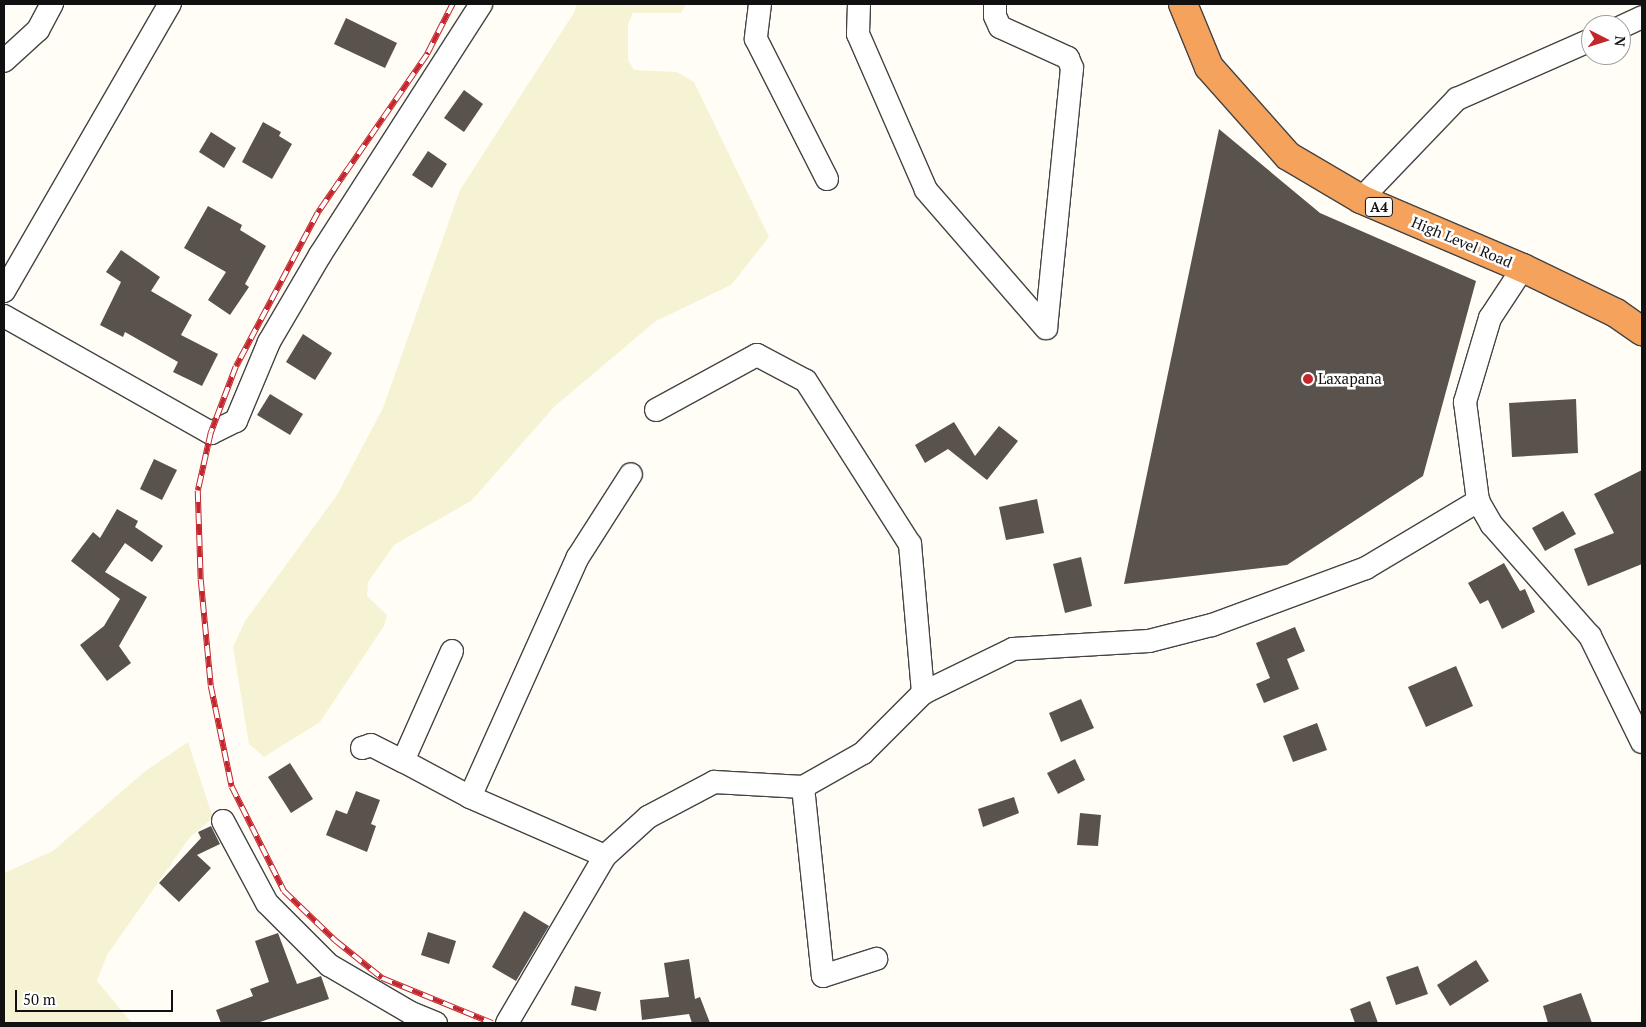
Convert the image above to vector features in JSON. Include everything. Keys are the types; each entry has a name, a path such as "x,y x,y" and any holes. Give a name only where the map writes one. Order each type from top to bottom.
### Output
{"highway":[{"name":"High Level Road","path":"1183,4 1208,67 1288,156 1361,199 1523,268 1616,313 1642,331"}],"street":[{"path":"4,61 38,30 52,4"},
{"path":"4,291 170,4"},
{"path":"4,316 211,433 236,421 269,342 320,255 481,4"},
{"path":"760,4 756,40 827,179"},
{"path":"859,4 858,34 926,190 1046,328 1072,68 1068,58 1000,27 995,16 995,4"},
{"path":"1361,199 1457,99 1581,44"},
{"path":"1523,268 1490,318 1465,402 1478,501 1492,525 1590,636 1642,742"},
{"path":"656,410 757,355 806,381 910,544 923,693"},
{"path":"470,797 578,557 631,474"},
{"path":"507,1023 604,856 648,816 714,782 803,787 863,753 923,693 1013,649 1149,641 1212,625 1366,568 1478,501"},
{"path":"403,761 452,651"},
{"path":"362,748 371,746 470,797 604,856"},
{"path":"803,787 823,976 876,959"},
{"path":"223,821 267,903 329,965 411,1013 436,1023"}],"shaded area":[{"path":"576,4 686,4 681,13 633,13 628,24 628,60 634,70 677,72 694,82 769,237 731,285 656,321 555,406 471,501 394,545 368,582 367,596 387,615 384,626 320,722 264,757 249,744 233,647 245,621 337,495 383,408 460,190 575,11"},
{"path":"188,742 213,818 190,837 107,955 97,981 132,1023 4,1023 4,873 53,851 144,772"}],"building":[{"path":"346,18 397,43 385,68 334,44"},
{"path":"464,90 483,104 464,132 444,118"},
{"path":"263,122 281,132 279,136 292,144 272,179 242,162"},
{"name":"Laxapana","path":"1219,129 1320,213 1476,281 1423,476 1287,565 1124,584"},
{"path":"211,132 236,148 224,168 199,152"},
{"path":"428,151 447,164 432,188 412,175"},
{"path":"208,206 242,225 240,230 266,246 245,284 249,287 230,315 208,300 226,272 184,248"},
{"path":"121,250 160,277 151,291 192,315 181,335 218,354 202,386 173,372 178,362 125,332 123,337 100,325 121,282 106,272"},
{"path":"303,334 332,353 315,380 286,362"},
{"path":"270,394 303,414 290,435 257,415"},
{"path":"1576,399 1578,453 1512,457 1509,403"},
{"path":"954,422 975,456 999,426 1018,441 987,480 948,449 925,463 915,445"},
{"path":"154,459 177,470 162,500 140,489"},
{"path":"1642,470 1642,564 1588,586 1574,549 1614,533 1594,494"},
{"path":"1037,499 1044,533 1006,540 999,507"},
{"path":"117,509 138,521 135,527 163,546 152,562 125,543 105,572 147,597 119,646 131,663 107,681 80,645 104,626 120,599 71,561 93,532 100,538"},
{"path":"1563,511 1576,534 1545,551 1532,528"},
{"path":"1081,557 1092,606 1065,613 1053,564"},
{"path":"1504,563 1520,591 1525,589 1535,612 1502,629 1488,600 1480,604 1468,583"},
{"path":"1295,627 1305,651 1287,659 1299,689 1264,703 1256,684 1270,678 1256,643"},
{"path":"1456,666 1473,706 1426,727 1408,687"},
{"path":"1081,699 1094,728 1061,742 1049,713"},
{"path":"1317,723 1327,750 1293,762 1283,736"},
{"path":"1075,759 1085,780 1058,794 1047,773"},
{"path":"290,763 313,799 291,813 268,777"},
{"path":"356,791 380,800 371,824 376,826 367,852 326,835 336,810 347,814"},
{"path":"1014,797 1019,813 983,827 978,809"},
{"path":"1080,813 1101,815 1098,846 1077,845"},
{"path":"211,826 220,844 197,855 211,868 179,902 159,883 201,838 198,832"},
{"path":"524,911 549,926 516,981 492,967"},
{"path":"428,932 456,941 449,964 421,955"},
{"path":"278,933 297,984 321,976 329,999 257,1023 221,1023 216,1010 253,996 250,989 269,982 255,941"},
{"path":"689,959 695,999 700,997 710,1023 692,1023 689,1014 642,1020 640,1000 669,997 664,963"},
{"path":"1476,960 1489,981 1450,1006 1437,985"},
{"path":"1418,966 1428,994 1396,1005 1386,977"},
{"path":"575,986 601,992 596,1011 571,1005"},
{"path":"1581,993 1592,1023 1548,1023 1543,1006"},
{"path":"1370,1001 1378,1023 1355,1023 1350,1009"}],"railway":[{"path":"453,4 427,55 318,213 236,367 211,433 198,491 201,580 211,686 232,787 284,891 336,941 382,978 492,1023"}],"place":[{"name":"Laxapana","path":"1308,379"}]}
